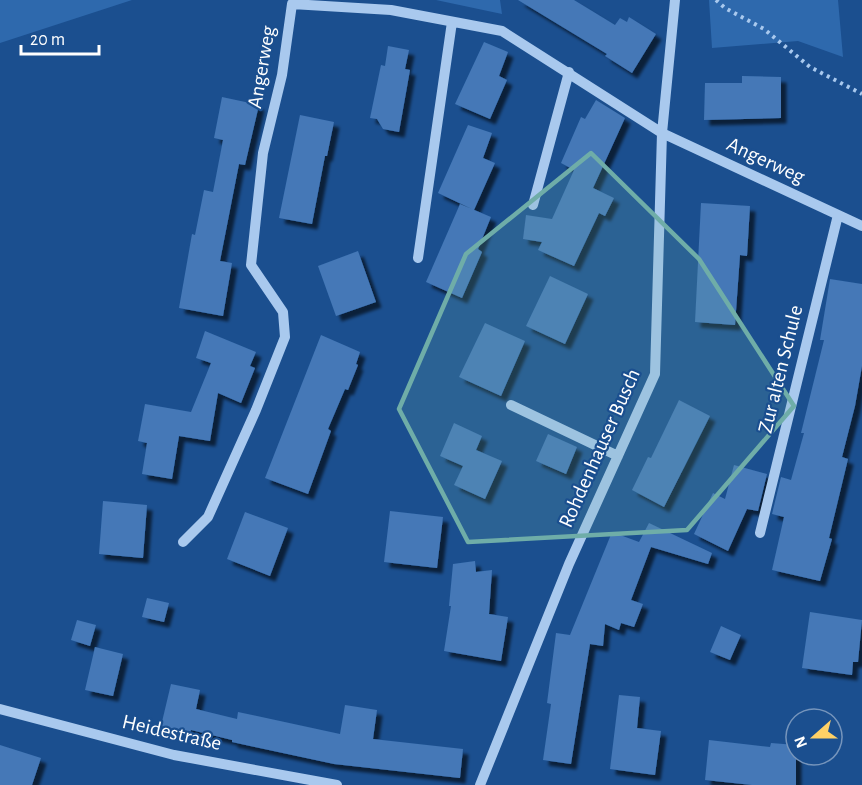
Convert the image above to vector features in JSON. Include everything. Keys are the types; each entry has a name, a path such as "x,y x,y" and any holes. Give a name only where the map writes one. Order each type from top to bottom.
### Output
{"street":[{"name":"Rohdenhauser Busch","path":"480,785 569,564 655,374 662,133 675,0"},
{"name":"Angerweg","path":"183,542 208,517 256,410 285,337 283,312 251,265 263,153 282,75 292,4 391,10 502,31 662,133 862,226"},
{"path":"418,258 452,22"},
{"path":"534,206 569,72"},
{"name":"Zur alten Schule","path":"760,533 838,215"},
{"path":"511,405 618,456"},
{"name":"Heidestraße","path":"0,710 174,755 337,785"}],"path":[{"path":"716,0 725,8 764,29 810,67 862,94"}],"highlighted area":[{"path":"591,153 699,259 794,406 687,530 468,542 399,409 466,254"}],"shaded area":[{"path":"0,0 132,0 0,43"},
{"path":"436,0 500,0 502,14"},
{"path":"709,0 838,0 843,57 798,41 712,48"}],"building":[{"path":"518,0 574,0 615,25 620,18 627,22 629,17 656,34 632,73 605,56 607,54"},
{"path":"484,42 508,52 499,76 507,80 490,119 455,104"},
{"path":"388,46 409,50 405,69 410,70 399,132 383,129 377,119 370,118 381,65 385,66"},
{"path":"742,76 781,77 781,118 704,120 705,83 742,83"},
{"path":"222,97 259,105 245,165 239,164 220,261 232,263 223,316 179,308 192,234 195,235 204,190 213,192 223,140 214,138"},
{"path":"596,100 625,118 593,188 614,198 605,216 599,213 574,266 538,250 542,242 523,239 526,215 552,219 574,170 561,163 581,117 585,119"},
{"path":"300,115 334,122 312,224 279,218"},
{"path":"468,125 492,133 483,158 495,163 474,210 438,193"},
{"path":"701,203 750,206 747,256 740,255 735,325 695,322"},
{"path":"460,204 491,217 478,249 482,252 462,298 426,282"},
{"path":"358,251 376,302 336,316 318,266"},
{"path":"550,276 588,294 565,344 526,326"},
{"path":"830,279 862,284 862,366 842,457 848,459 829,538 832,539 820,581 772,570 784,517 772,514 781,477 791,480 804,433 801,433 824,340 820,340"},
{"path":"485,323 525,341 501,396 459,377"},
{"path":"205,331 256,352 250,366 255,368 241,403 218,393 210,441 179,436 172,479 142,474 147,443 138,441 145,404 191,412 211,363 196,358"},
{"path":"321,335 360,352 356,364 358,365 348,390 345,389 328,429 331,431 308,494 265,478"},
{"path":"679,400 710,416 664,507 632,490 648,457 651,458"},
{"path":"454,423 482,436 476,450 502,461 485,499 454,485 463,466 440,456"},
{"path":"548,434 577,447 566,474 536,461"},
{"path":"734,465 767,474 758,511 747,509 728,551 694,534 713,493 725,499"},
{"path":"103,501 147,505 143,558 99,554"},
{"path":"390,511 443,517 437,568 384,562"},
{"path":"245,512 288,528 270,576 227,559"},
{"path":"649,523 712,553 708,564 651,547 631,600 643,604 634,627 621,623 619,630 605,624 603,646 590,644 571,764 543,760 551,704 547,703 556,633 570,635 612,532 639,542"},
{"path":"475,561 476,572 492,570 489,614 508,617 501,661 444,651 451,606 449,606 453,564"},
{"path":"147,598 169,603 164,622 142,617"},
{"path":"810,612 862,620 858,662 853,662 852,675 802,668"},
{"path":"77,620 96,625 90,646 71,640"},
{"path":"721,626 741,635 730,660 710,652"},
{"path":"95,647 123,654 113,696 85,690"},
{"path":"171,684 200,690 196,709 237,719 238,712 340,734 345,705 377,710 373,739 463,749 460,778 334,764 232,742 232,740 191,730 190,733 161,726"},
{"path":"619,695 640,697 637,728 661,731 655,775 610,769"},
{"path":"709,740 770,747 771,743 784,744 784,767 796,767 796,785 752,785 705,780"},
{"path":"0,745 41,758 32,785 0,785"}]}
